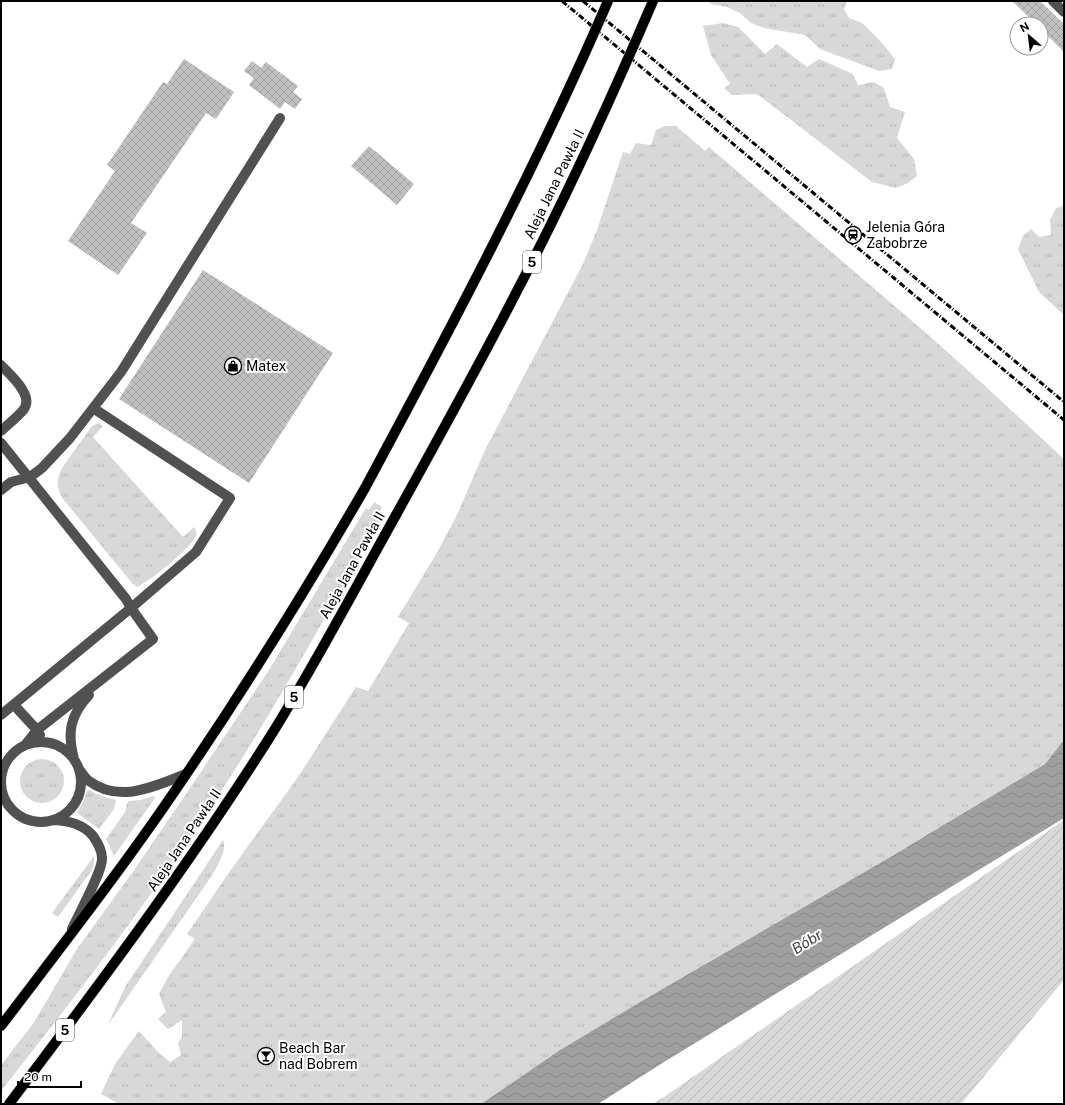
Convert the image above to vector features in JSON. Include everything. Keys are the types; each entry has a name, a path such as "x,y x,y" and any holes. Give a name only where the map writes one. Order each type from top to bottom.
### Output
{"main road":[{"name":"Aleja Jana Pawła II","path":"1,1026 105,890 186,774 263,657 325,557 365,488 481,270 536,160 608,1"},
{"name":"Aleja Jana Pawła II","path":"9,1104 180,873 225,806 294,697 459,402 518,290 572,180 654,1"}],"lane":[{"path":"1053,1 1064,12"},
{"path":"1,490 11,482 30,477 42,468 70,438 121,372 280,118"},
{"path":"1,365 24,392 27,401 24,409 1,431"},
{"path":"1,715 131,608 196,552 230,498 93,408"},
{"path":"1,443 30,477 126,599 153,639 37,730 25,746"},
{"path":"52,820 64,814 73,806 79,794 81,782 70,744 70,729 74,715 86,698 108,675"},
{"path":"14,704 37,730 44,743"},
{"path":"66,940 100,871 103,859 100,848 89,831 68,821 39,821 26,819 15,812 6,802 2,789 1,775 5,763 14,753 25,746 38,742 51,743 60,747 69,753 89,781 113,791 140,791 186,774"}],"green space":[{"path":"708,1 847,1 844,9 849,18 862,23 883,44 895,59 892,69 879,71 820,49 805,35 764,28 751,23 740,13 727,7 711,4"},
{"path":"723,23 738,27 765,54 777,44 807,67 819,59 853,74 858,85 874,82 884,88 890,107 905,112 897,138 914,159 917,176 908,183 896,188 872,182 757,94 732,95 724,88 730,84 711,55 703,26"},
{"path":"665,126 676,126 705,151 709,147 926,333 1064,459 1064,740 1045,764 892,856 560,1050 481,1104 119,1104 101,1094 115,1064 139,1031 159,1053 170,1062 181,1055 178,1043 182,1036 182,1020 168,1029 158,1019 166,1012 159,994 168,977 195,939 187,934 230,871 298,777 356,687 368,691 409,623 398,617 435,556 456,517 485,450 583,264 597,230 623,152 630,154 636,143 651,145 656,130"},
{"path":"1064,206 1064,315 1039,292 1018,249 1023,236 1031,229 1039,237 1051,235 1050,220 1056,208"},
{"path":"98,423 103,426 93,437 183,537 194,527 196,532 196,536 193,541 179,556 137,587 132,583 63,499 58,488 58,480 62,468 92,426"},
{"path":"374,502 382,507 377,518 380,520 300,661 238,765 191,837 139,911 1,1091 1,1065 33,1024 77,949 132,873 269,670 366,508 369,510"},
{"path":"42,759 54,763 60,769 64,781 60,793 54,799 42,803 30,799 24,793 20,781 24,769 30,763"},
{"path":"89,790 101,796 116,800 114,809 99,829 77,813 87,791"},
{"path":"154,796 155,798 114,856 106,839 125,812 128,801 141,800"},
{"path":"1064,820 1064,980 961,1104 652,1104 664,1097"},
{"path":"223,840 224,851 211,877 108,1025 125,987"},
{"path":"94,856 92,870 58,917 52,913"}],"water":[{"name":"Bóbr","path":"1064,740 1064,818 664,1062 598,1104 481,1104 560,1050 892,856 1045,764"}],"building":[{"path":"1012,1 1040,1 1064,24 1064,52 1049,37 1049,16 1028,16"},
{"path":"184,59 234,92 216,119 206,113 131,223 147,233 118,275 68,241 115,171 107,165 163,82 167,84"},
{"path":"252,61 261,68 266,62 298,86 293,92 302,99 295,109 285,102 280,109 249,85 254,78 244,71"},
{"path":"369,146 414,184 397,205 351,166"},
{"name":"Matex","path":"203,270 333,353 249,483 119,399"}],"railway":[{"path":"562,1 1064,420"},
{"path":"583,1 1064,402"}],"place":[{"name":"Jelenia Góra Zabobrze","path":"853,235"},
{"name":"Matex","path":"233,366"},
{"name":"Beach Bar nad Bobrem","path":"266,1056"}]}
